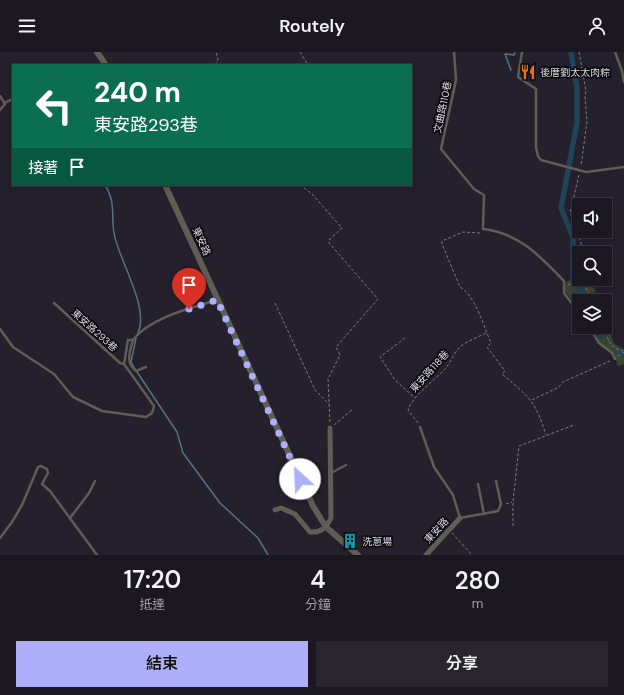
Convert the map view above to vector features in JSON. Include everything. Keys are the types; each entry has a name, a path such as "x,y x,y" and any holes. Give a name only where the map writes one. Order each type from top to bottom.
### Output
{"street":[{"path":"98,52 105,64"},
{"name":"東安路","path":"165,186 313,506 326,527 358,555"},
{"path":"275,510 281,508 295,514 310,532 318,532 326,527 331,518 330,428"},
{"name":"東安路","path":"426,555 460,518"}],"lane":[{"name":"文曲路110巷","path":"454,52 456,80 442,149 474,189 484,195 483,230"},
{"path":"522,52 518,77 536,89 536,147 538,156 542,160 586,172 624,167"},
{"path":"615,52 622,71 624,82"},
{"path":"0,96 5,104 0,110"},
{"path":"4,102 12,98"},
{"path":"483,230 505,233 537,253 564,281 564,293 572,304"},
{"name":"東安路293巷","path":"54,303 120,363 124,364 128,340 133,340 139,332 163,319 217,300"},
{"path":"0,329 13,347 54,374 73,397 102,411 146,416 152,413 154,406 124,364"},
{"path":"593,334 599,343 616,358"},
{"path":"133,340 128,359 132,368 136,371 146,367"},
{"path":"420,427 434,467 452,495 460,518 498,511 501,504 496,481"},
{"path":"330,473 346,465"},
{"path":"0,538 12,522 38,467 41,466 47,469 48,473 42,484 70,518 97,555"},
{"path":"70,518 89,493 95,482"},
{"path":"478,484 484,514"}],"path":[{"path":"216,52 218,59 216,64"},
{"path":"300,52 307,64"},
{"path":"580,52 586,91 584,97 587,121 580,171 570,212 582,242 582,246"},
{"path":"301,186 312,194 342,228 329,240 328,243 378,299 336,347 340,355 328,379 330,428"},
{"path":"483,230 480,234 463,232 442,241 442,244 460,287 464,289 478,310 491,342 487,346 505,371 502,374 532,400 540,413 546,435"},
{"path":"564,288 572,284"},
{"path":"275,303 315,390 329,404"},
{"name":"東安路118巷","path":"420,427 408,410 410,404 423,391 426,385 445,369 461,346 486,332"},
{"path":"532,400 559,387 564,382 616,358 623,352 615,349 607,340 606,334"},
{"path":"405,338 380,358 395,380 416,398"},
{"path":"330,428 352,410"},
{"path":"513,526 513,502 519,446 574,425"},
{"path":"501,504 513,502"},
{"path":"450,530 472,555"}],"green space":[{"path":"572,280 572,286 592,286 596,291 592,294 572,294 572,300 565,291 565,282"},
{"path":"595,334 611,334 614,344 624,349 624,364 618,366 614,354 603,348"}],"waterway":[{"path":"511,70 505,54 514,55 515,52"},
{"path":"571,52 577,88 577,123 561,208 573,237 573,278 583,294"},
{"path":"106,186 111,197 113,226 117,244 137,297 140,310 141,322 138,333"},
{"path":"135,369 131,362 136,338"},
{"path":"620,353 624,354"},
{"path":"137,372 177,432 183,453 220,503 258,538 268,555"}],"place":[{"name":"後厝劉太太肉粽","path":"528,72"},
{"name":"洗蔥場","path":"350,541"}],"route":[{"path":"189,309 217,300 300,479"}]}
